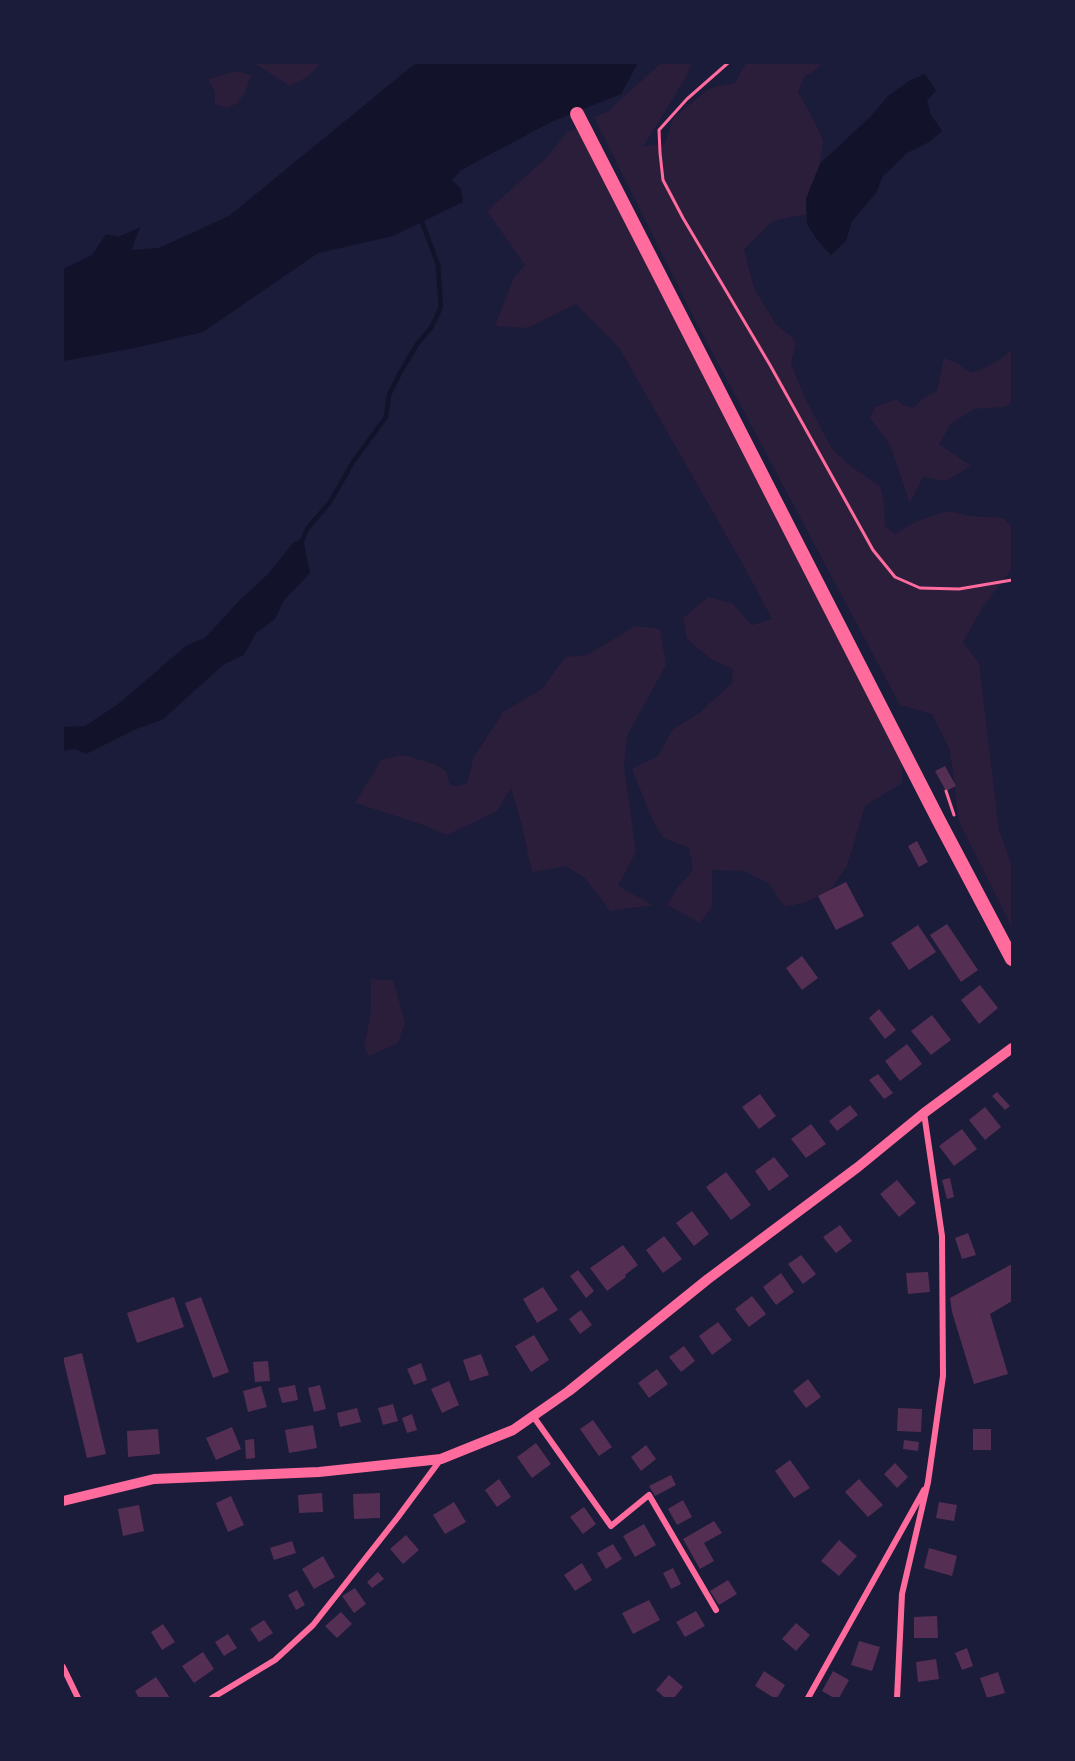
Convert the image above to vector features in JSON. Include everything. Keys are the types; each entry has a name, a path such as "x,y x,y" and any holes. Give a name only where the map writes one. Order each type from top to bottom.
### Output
{"main road":[{"path":"577,114 1012,959"}],"street":[{"path":"63,1501 154,1479 320,1472 441,1459 513,1430 569,1391 708,1279 1012,1048"},
{"path":"897,1698 902,1594 928,1482 943,1376 942,1236 924,1113"},
{"path":"533,1416 611,1526 649,1495 716,1610"},
{"path":"212,1698 275,1660 313,1625 398,1518 441,1459"},
{"path":"808,1698 928,1482"},
{"path":"63,1667 78,1698"}],"path":[{"path":"728,63 687,99 660,130 663,180 682,218 770,365 873,550 895,577 920,588 958,589 1012,580"}],"shaded area":[{"path":"254,63 321,63 307,77 290,86"},
{"path":"416,63 638,63 621,94 551,122 461,170 452,180 461,189 463,202 393,236 318,253 203,332 135,348 63,361 63,269 92,255 106,234 118,237 141,227 132,250 159,248 229,216"},
{"path":"661,63 692,63 685,79 643,147 665,144 673,118 710,88 735,83 746,63 821,64 804,77 798,92 823,141 820,164 806,199 806,214 773,221 744,249 754,288 776,324 796,341 791,364 805,398 832,449 853,468 880,486 884,503 885,526 895,534 917,521 948,511 970,516 1003,518 1012,527 1012,569 982,608 963,642 979,663 999,830 1012,866 1012,928 959,822 950,750 932,714 900,705 693,316 594,117 607,112"},
{"path":"237,71 251,75 245,93 236,104 227,108 215,104 215,92 208,79"},
{"path":"925,74 936,91 927,100 931,115 942,131 929,142 907,153 883,176 876,193 852,221 846,241 831,255 807,224 806,199 820,164 872,115 888,96 909,81"},
{"path":"578,128 902,757 902,783 865,806 847,866 830,890 807,902 785,907 768,883 744,871 712,870 712,907 700,923 667,905 678,887 693,870 689,848 663,838 652,819 632,769 658,756 673,729 698,714 732,683 733,669 711,659 687,639 683,618 708,597 732,603 752,625 772,619 620,349 576,304 528,328 495,326 514,277 525,265 487,211 545,159 568,131"},
{"path":"1012,348 1012,403 1003,407 974,409 951,424 939,444 971,466 946,481 923,477 910,503 890,445 870,418 875,407 897,399 901,404 913,408 924,398 937,391 944,358 957,363 971,373 1004,357"},
{"path":"303,538 310,573 284,600 275,619 256,633 244,655 224,664 162,720 136,729 86,754 75,749 63,751 63,727 85,726 117,705 186,646 205,638 268,574 293,543"},
{"path":"635,626 660,629 666,665 627,736 624,766 636,852 618,886 653,905 610,911 586,879 566,866 532,872 511,788 497,811 447,835 418,823 355,803 382,759 403,755 435,764 446,771 450,785 467,784 473,759 503,712 542,689 565,657 587,655"},
{"path":"371,979 393,980 405,1022 398,1043 369,1056 364,1047 371,1013"}],"building":[{"path":"945,766 956,786 946,791 935,771"},
{"path":"917,841 928,862 919,867 908,846"},
{"path":"846,882 864,916 836,930 818,896"},
{"path":"947,924 978,970 961,982 930,935"},
{"path":"918,925 936,952 909,970 891,943"},
{"path":"802,956 818,978 802,990 786,968"},
{"path":"980,985 998,1008 979,1024 961,1000"},
{"path":"879,1009 896,1030 885,1039 869,1018"},
{"path":"932,1015 951,1040 931,1055 911,1031"},
{"path":"907,1044 922,1064 900,1081 885,1061"},
{"path":"878,1074 893,1093 884,1099 869,1080"},
{"path":"997,1092 1010,1106 1005,1110 992,1096"},
{"path":"760,1094 776,1116 759,1129 742,1107"},
{"path":"850,1105 858,1115 837,1131 829,1121"},
{"path":"985,1107 1001,1127 985,1140 969,1120"},
{"path":"811,1124 826,1144 806,1158 791,1139"},
{"path":"962,1129 977,1149 954,1166 939,1146"},
{"path":"774,1157 789,1176 769,1191 755,1171"},
{"path":"726,1172 751,1205 731,1220 706,1187"},
{"path":"950,1178 954,1197 947,1199 942,1180"},
{"path":"897,1180 916,1203 899,1217 880,1194"},
{"path":"692,1211 709,1234 694,1246 676,1223"},
{"path":"840,1225 852,1241 836,1253 823,1237"},
{"path":"968,1233 976,1255 962,1259 955,1238"},
{"path":"664,1236 682,1259 663,1273 646,1250"},
{"path":"623,1245 638,1265 607,1291 590,1268"},
{"path":"801,1255 816,1274 803,1284 788,1264"},
{"path":"1012,1264 1012,1301 990,1314 1008,1374 974,1384 952,1312 950,1298"},
{"path":"578,1270 594,1291 586,1298 570,1276"},
{"path":"928,1272 930,1292 908,1294 906,1273"},
{"path":"781,1273 794,1292 776,1305 763,1287"},
{"path":"543,1287 558,1310 537,1323 523,1299"},
{"path":"752,1296 766,1314 749,1327 735,1309"},
{"path":"174,1297 184,1327 137,1343 127,1313"},
{"path":"201,1297 229,1372 213,1378 185,1303"},
{"path":"581,1310 592,1325 580,1334 569,1319"},
{"path":"718,1322 732,1340 712,1355 699,1336"},
{"path":"534,1335 549,1360 531,1372 515,1346"},
{"path":"684,1346 695,1361 681,1372 669,1357"},
{"path":"82,1353 106,1454 87,1458 63,1358"},
{"path":"481,1354 489,1375 470,1381 463,1360"},
{"path":"268,1361 270,1381 255,1382 253,1362"},
{"path":"421,1363 427,1380 414,1385 407,1369"},
{"path":"657,1369 668,1384 649,1398 638,1383"},
{"path":"808,1379 821,1397 806,1408 793,1391"},
{"path":"449,1381 459,1405 442,1413 431,1389"},
{"path":"295,1385 298,1400 282,1403 278,1388"},
{"path":"320,1385 326,1409 314,1412 308,1388"},
{"path":"261,1386 267,1407 248,1412 243,1391"},
{"path":"393,1404 398,1421 383,1425 378,1408"},
{"path":"357,1408 361,1422 340,1427 337,1413"},
{"path":"898,1408 922,1409 921,1432 897,1431"},
{"path":"412,1414 417,1430 407,1433 402,1418"},
{"path":"593,1420 612,1447 599,1456 580,1429"},
{"path":"313,1425 317,1448 289,1453 285,1430"},
{"path":"232,1427 241,1449 216,1460 206,1438"},
{"path":"158,1429 160,1454 128,1457 127,1431"},
{"path":"973,1429 991,1429 991,1450 973,1450"},
{"path":"254,1439 255,1458 246,1459 245,1440"},
{"path":"904,1440 919,1442 918,1451 903,1449"},
{"path":"536,1443 551,1464 532,1478 517,1457"},
{"path":"646,1445 656,1459 641,1471 631,1457"},
{"path":"790,1460 810,1488 794,1498 775,1471"},
{"path":"895,1463 908,1477 897,1488 884,1474"},
{"path":"671,1475 676,1485 655,1496 649,1486"},
{"path":"499,1479 511,1497 497,1507 485,1490"},
{"path":"859,1479 883,1505 868,1517 845,1492"},
{"path":"322,1493 323,1512 299,1513 298,1495"},
{"path":"380,1493 380,1518 354,1519 353,1494"},
{"path":"231,1496 244,1525 228,1532 216,1503"},
{"path":"683,1500 692,1517 677,1525 668,1509"},
{"path":"454,1502 466,1522 445,1534 433,1515"},
{"path":"939,1502 957,1505 954,1521 936,1518"},
{"path":"139,1505 144,1531 123,1536 118,1509"},
{"path":"584,1507 596,1524 583,1534 570,1517"},
{"path":"714,1521 722,1533 704,1543 714,1561 700,1569 683,1539"},
{"path":"644,1524 656,1545 635,1557 623,1536"},
{"path":"406,1535 419,1550 403,1564 390,1549"},
{"path":"839,1540 857,1556 839,1576 821,1561"},
{"path":"292,1541 296,1553 274,1560 270,1548"},
{"path":"613,1544 622,1559 606,1569 597,1553"},
{"path":"929,1548 957,1556 952,1576 924,1568"},
{"path":"323,1556 335,1577 314,1589 302,1569"},
{"path":"582,1563 592,1580 575,1591 564,1575"},
{"path":"673,1568 681,1584 671,1589 663,1573"},
{"path":"378,1572 384,1579 372,1588 367,1582"},
{"path":"728,1580 737,1594 719,1605 710,1591"},
{"path":"355,1588 366,1604 354,1613 342,1596"},
{"path":"297,1590 305,1605 296,1610 288,1595"},
{"path":"649,1600 660,1620 633,1634 622,1613"},
{"path":"696,1611 705,1626 685,1637 676,1622"},
{"path":"341,1612 352,1624 337,1638 325,1626"},
{"path":"937,1616 938,1638 914,1638 914,1617"},
{"path":"264,1620 273,1633 259,1642 250,1629"},
{"path":"796,1623 810,1635 796,1651 782,1639"},
{"path":"163,1624 175,1642 162,1650 151,1632"},
{"path":"228,1634 237,1648 224,1656 215,1642"},
{"path":"859,1641 880,1647 872,1671 851,1665"},
{"path":"967,1648 973,1666 962,1670 955,1653"},
{"path":"203,1652 214,1669 194,1683 182,1666"},
{"path":"936,1659 939,1679 918,1682 916,1662"},
{"path":"764,1671 785,1685 777,1698 755,1686"},
{"path":"833,1671 849,1680 839,1698 834,1698 822,1691"},
{"path":"998,1672 1005,1693 987,1698 980,1678"},
{"path":"669,1675 683,1687 674,1698 665,1698 656,1690"},
{"path":"156,1677 170,1698 139,1698 135,1691"}],"waterway":[{"path":"301,544 307,529 330,502 353,462 386,417 389,395 417,344 431,328 441,307 438,265 422,222"}]}
